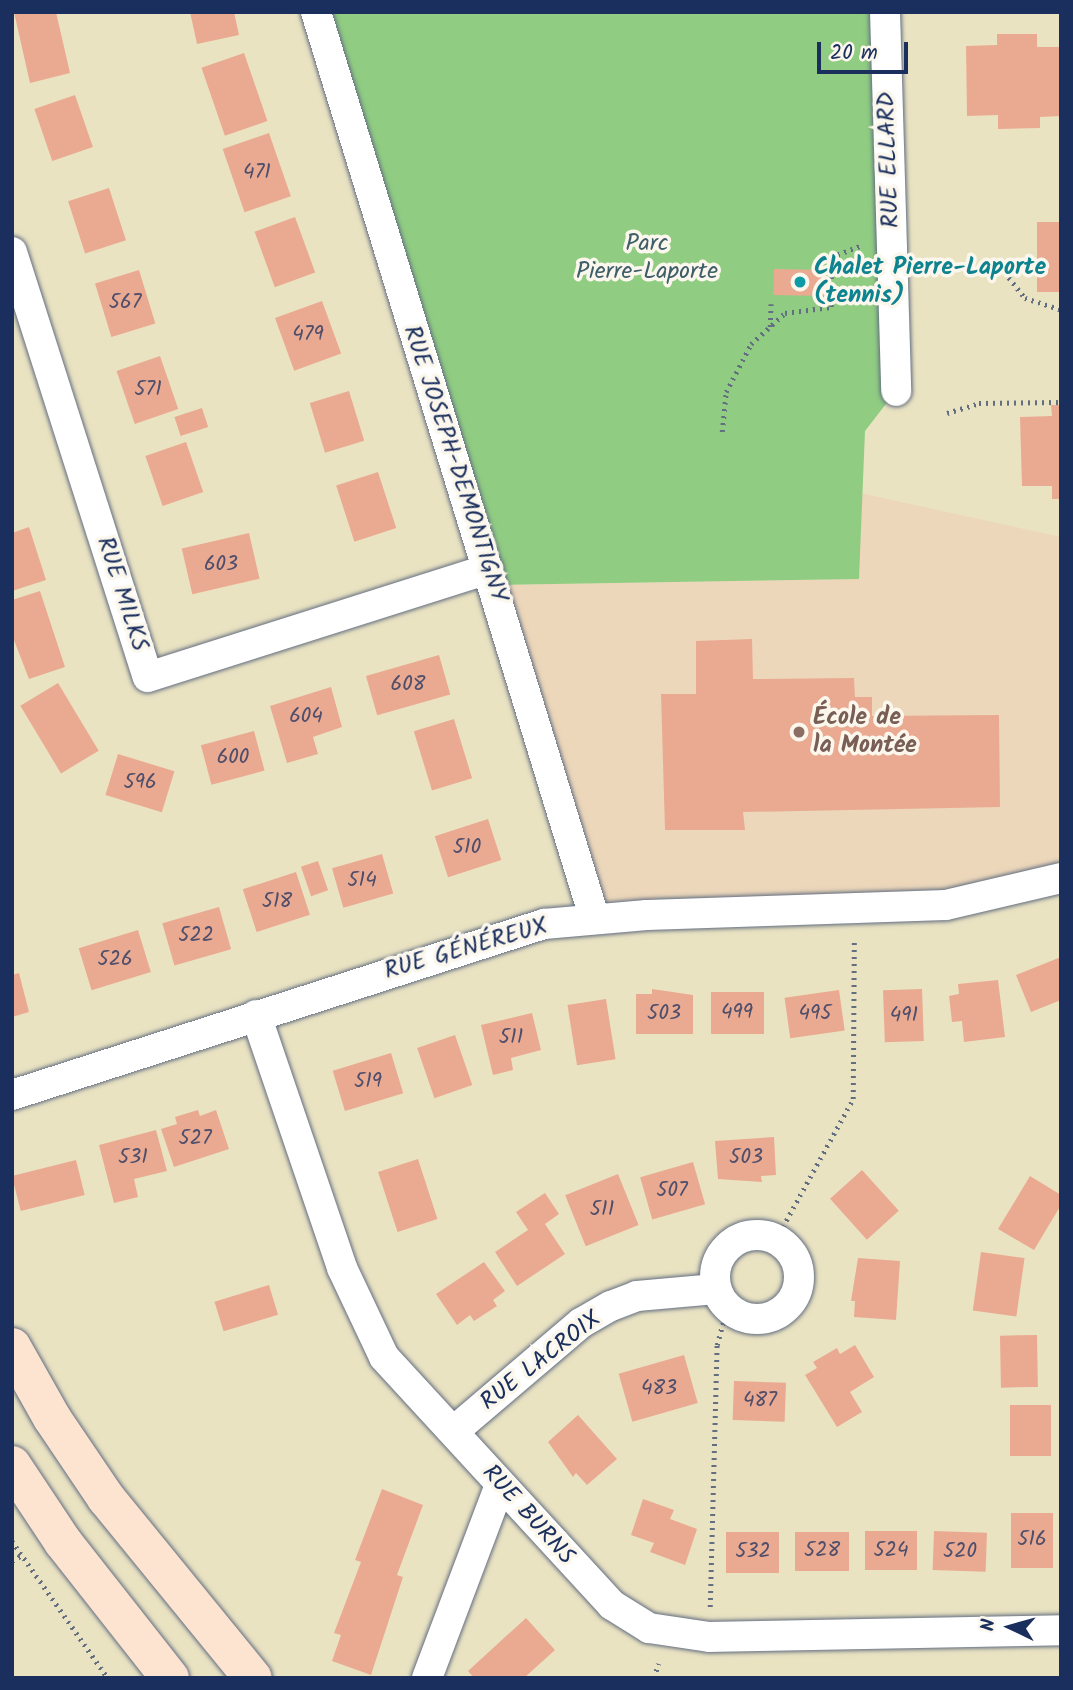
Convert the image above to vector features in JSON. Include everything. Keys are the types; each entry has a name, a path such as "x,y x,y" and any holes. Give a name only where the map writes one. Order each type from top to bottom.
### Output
{"main road":[{"path":"12,1347 52,1418 106,1498 253,1678"},
{"path":"12,1465 63,1542 170,1678"}],"street":[{"name":"RUE JOSEPH-DEMONTIGNY","path":"316,12 594,917"},
{"name":"RUE ELLARD","path":"885,12 896,391"},
{"name":"RUE MILKS","path":"12,252 148,677 488,569"},
{"name":"RUE GÉNÉREUX","path":"12,1096 491,937 594,917 854,911 946,905 1061,878"},
{"name":"RUE BURNS","path":"256,1016 342,1268 367,1326 384,1357 612,1605 649,1628 709,1637 1061,1630"},
{"path":"722,1298 716,1267 728,1246 750,1235 776,1239"},
{"name":"RUE LACROIX","path":"454,1431 565,1336 611,1306 648,1294 722,1298 738,1315 767,1318 791,1302 799,1275 796,1260 776,1239"},
{"path":"427,1678 499,1485"}],"path":[{"path":"722,432 726,392 751,344 785,313 831,307 831,257 855,246 891,240"},
{"path":"996,261 1026,298 1061,310"},
{"path":"770,327 771,304"},
{"path":"947,413 979,403 1061,402"},
{"path":"776,1239 853,1099 854,911"},
{"path":"709,1637 717,1345 722,1298"},
{"path":"12,1541 108,1678"},
{"path":"12,1561 22,1555"},
{"path":"654,1678 658,1664"}],"shaded area":[{"name":"École de la Montée","path":"860,493 1061,537 1061,878 1028,888 594,917 494,585 859,579"}],"green space":[{"name":"Parc Pierre-Laporte","path":"316,12 885,12 896,391 865,431 859,579 494,585"}],"building":[{"path":"14,12 56,12 70,73 30,83"},
{"path":"190,12 234,12 239,35 197,44"},
{"path":"997,34 1037,34 1037,47 1061,47 1061,116 1040,117 1040,128 998,129 998,115 967,116 966,46 997,45"},
{"path":"244,53 267,121 225,136 201,68"},
{"path":"75,95 93,147 52,161 34,109"},
{"path":"269,133 291,196 244,212 223,149"},
{"path":"109,188 126,240 85,254 68,201"},
{"path":"295,217 315,272 275,287 255,232"},
{"path":"1037,222 1061,222 1061,292 1037,292"},
{"name":"Chalet Pierre-Laporte (tennis)","path":"774,269 826,270 826,296 774,295"},
{"path":"139,270 155,324 111,337 95,283"},
{"path":"322,301 341,354 294,371 275,318"},
{"path":"160,356 178,409 135,424 117,371"},
{"path":"349,391 364,441 325,453 310,403"},
{"path":"1051,405 1061,405 1061,499 1052,499 1052,486 1022,486 1020,417 1052,416"},
{"path":"202,408 208,427 181,436 174,417"},
{"path":"186,442 203,492 163,506 145,456"},
{"path":"378,472 396,528 354,542 336,486"},
{"path":"29,527 46,580 12,591 12,533"},
{"path":"249,533 260,579 192,594 182,549"},
{"path":"40,591 65,667 29,679 12,635 12,600"},
{"path":"752,639 753,679 854,678 855,697 872,697 872,716 999,715 1000,807 743,812 745,830 665,830 661,694 696,694 696,641"},
{"path":"439,655 450,694 377,715 366,676"},
{"path":"58,683 99,751 61,773 20,706"},
{"path":"331,687 342,727 313,737 318,754 287,763 270,706"},
{"path":"454,719 472,778 432,791 414,731"},
{"path":"254,731 265,771 211,785 201,745"},
{"path":"118,754 174,771 162,812 105,795"},
{"path":"488,819 501,860 448,877 435,836"},
{"path":"382,854 393,893 343,908 332,868"},
{"path":"318,861 328,890 311,896 301,867"},
{"path":"296,872 310,915 257,932 243,889"},
{"path":"219,907 231,949 174,966 162,923"},
{"path":"138,930 151,972 92,990 79,948"},
{"path":"1061,957 1061,1000 1031,1012 1016,975"},
{"path":"19,973 29,1012 12,1017 12,975"},
{"path":"998,980 1005,1037 964,1042 962,1021 952,1022 949,996 959,994 958,984"},
{"path":"652,989 693,995 693,1034 636,1034 636,994 652,994"},
{"path":"922,989 924,1041 885,1042 883,990"},
{"path":"839,990 845,1031 790,1038 785,998"},
{"path":"711,992 764,992 764,1034 711,1034"},
{"path":"606,999 616,1059 577,1065 567,1005"},
{"path":"532,1013 541,1050 511,1058 513,1070 493,1075 481,1025"},
{"path":"455,1035 472,1085 434,1098 417,1048"},
{"path":"391,1053 403,1093 345,1111 333,1071"},
{"path":"198,1110 200,1116 216,1110 229,1149 174,1167 161,1129 177,1124 175,1117"},
{"path":"156,1130 167,1171 134,1179 138,1197 114,1203 99,1145"},
{"path":"774,1137 776,1175 761,1176 762,1182 718,1179 715,1141"},
{"path":"418,1159 437,1219 398,1232 378,1172"},
{"path":"76,1160 85,1195 21,1211 12,1176"},
{"path":"693,1162 705,1204 652,1219 640,1177"},
{"path":"862,1170 899,1211 867,1240 830,1199"},
{"path":"618,1174 639,1225 586,1246 565,1195"},
{"path":"1030,1176 1061,1195 1061,1205 1034,1250 998,1229"},
{"path":"545,1193 559,1214 545,1224 565,1254 517,1286 495,1252 528,1230 516,1212"},
{"path":"981,1252 1025,1258 1016,1317 973,1310"},
{"path":"858,1258 900,1261 896,1320 854,1317 855,1301 851,1301"},
{"path":"484,1262 505,1291 493,1300 497,1306 474,1321 470,1315 457,1325 436,1294"},
{"path":"269,1285 278,1315 224,1331 214,1302"},
{"path":"1037,1335 1038,1387 1001,1388 1000,1336"},
{"path":"855,1345 874,1377 850,1392 862,1412 837,1427 805,1375 817,1368 813,1362 837,1348 840,1354"},
{"path":"684,1355 698,1403 632,1422 619,1374"},
{"path":"734,1381 786,1383 785,1422 733,1420"},
{"path":"1010,1405 1051,1405 1051,1456 1010,1456"},
{"path":"578,1415 617,1459 587,1485 576,1473 573,1477 548,1442"},
{"path":"382,1489 423,1505 397,1575 403,1577 371,1675 332,1661 341,1635 334,1633 361,1562 355,1560"},
{"path":"643,1499 674,1510 670,1519 697,1529 685,1565 650,1552 654,1543 631,1535"},
{"path":"1011,1513 1053,1513 1053,1568 1011,1568"},
{"path":"865,1531 917,1531 917,1570 865,1570"},
{"path":"934,1531 987,1533 986,1572 933,1570"},
{"path":"726,1532 779,1532 779,1573 726,1573"},
{"path":"795,1532 849,1532 849,1571 795,1571"},
{"path":"526,1618 555,1650 524,1678 474,1678 468,1671"}],"place":[{"name":"Chalet Pierre-Laporte (tennis)","path":"800,282"},
{"name":"École de la Montée","path":"799,732"}]}
